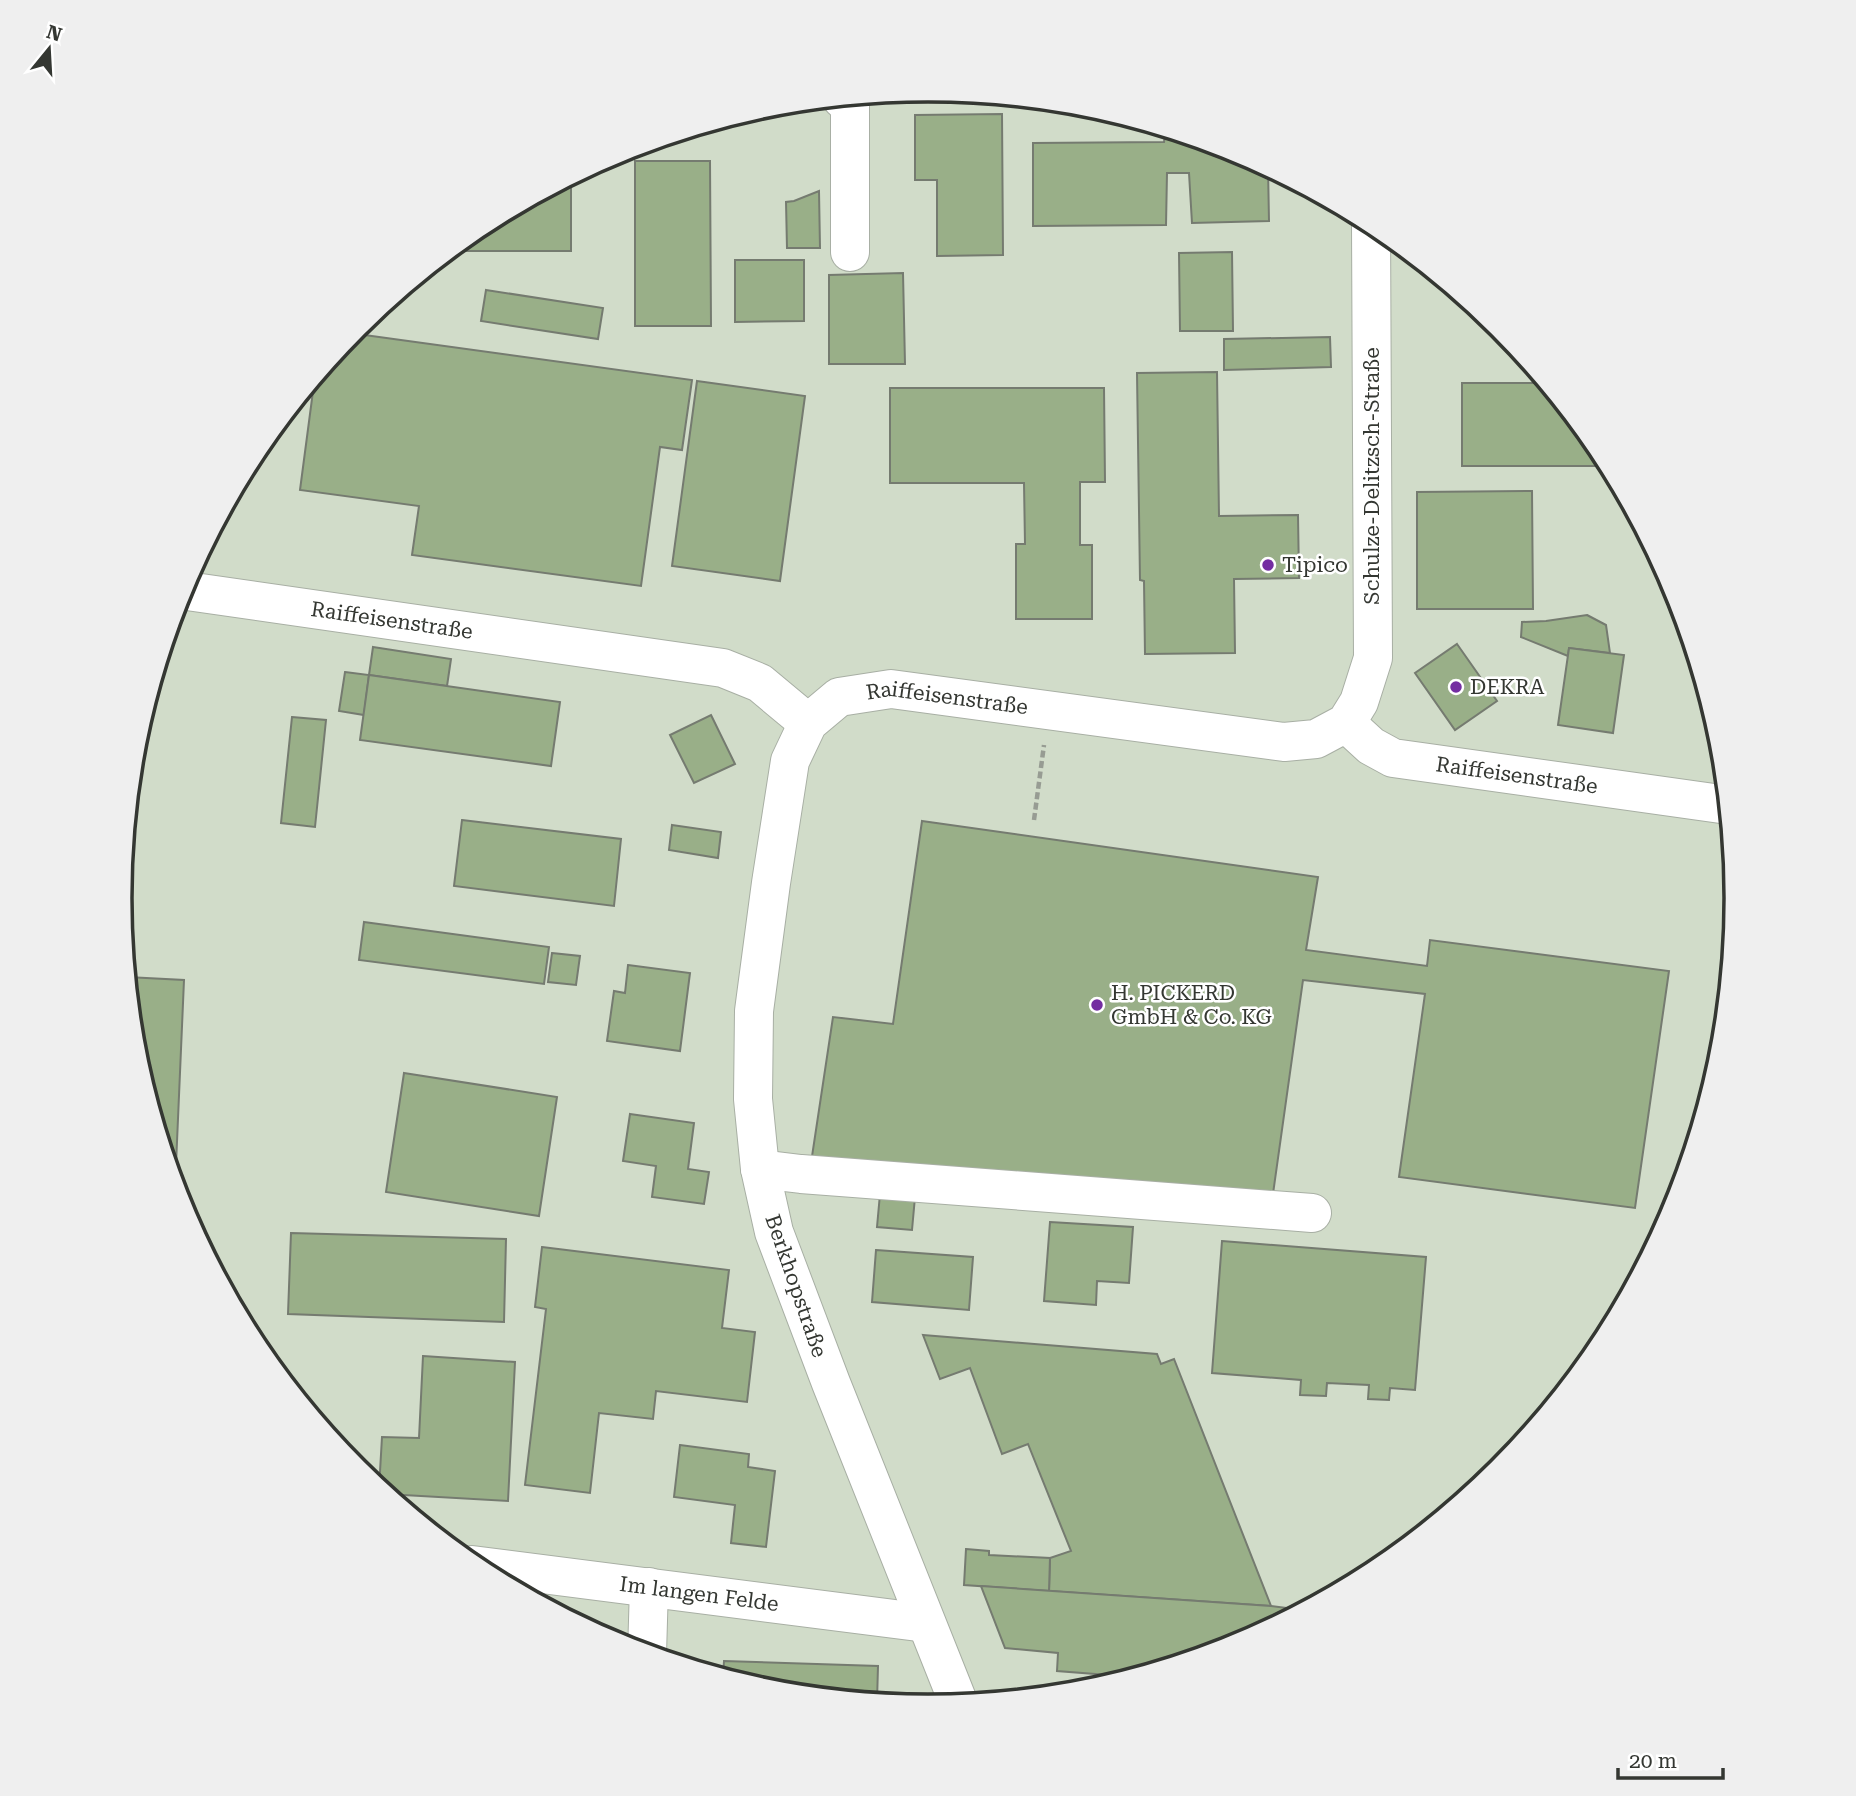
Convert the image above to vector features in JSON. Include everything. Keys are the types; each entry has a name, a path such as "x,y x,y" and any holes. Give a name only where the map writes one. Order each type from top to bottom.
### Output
{"main road":[{"path":"849,106 850,252"},
{"name":"Schulze-Delitzsch-Straße","path":"1346,723 1359,702 1373,658 1371,236"},
{"name":"Raiffeisenstraße","path":"193,592 723,667 760,683 808,723 839,697 891,689 1284,742 1316,739 1346,723 1371,746 1393,758 1719,804"},
{"name":"Berkhopstraße","path":"808,723 790,761 754,1011 753,1099 761,1169 774,1232 955,1693"},
{"path":"761,1169 1312,1213"},
{"name":"Im langen Felde","path":"498,1568 926,1623"},
{"path":"647,1643 649,1587"}],"path":[{"path":"1034,820 1049,709"}],"shaded area":[{"path":"876,103 980,103 1032,108 1134,129 1184,144 1233,162 1326,208 1413,266 1453,299 1527,373 1560,413 1618,500 1642,546 1664,593 1697,692 1718,794 1723,846 1723,950 1718,1002 1697,1104 1682,1154 1664,1203 1618,1296 1560,1383 1527,1423 1453,1497 1413,1530 1326,1588 1280,1612 1233,1634 1134,1667 1032,1688 980,1693 876,1693 824,1688 722,1667 672,1652 623,1634 530,1588 443,1530 403,1497 329,1423 296,1383 238,1296 214,1250 192,1203 159,1104 138,1002 133,950 133,846 138,794 159,692 174,642 192,593 238,500 296,413 329,373 403,299 443,266 530,208 576,184 623,162 722,129 824,108"}],"building":[{"path":"1002,114 1003,255 937,256 937,180 915,180 915,115"},
{"path":"1165,138 1184,144 1268,178 1269,221 1192,223 1189,173 1167,173 1166,225 1033,226 1033,143 1164,142"},
{"path":"635,161 710,161 711,326 635,326"},
{"path":"571,187 571,251 464,251 530,208"},
{"path":"819,191 820,248 787,248 786,202"},
{"path":"1232,252 1233,331 1180,331 1179,253"},
{"path":"735,260 804,260 804,321 735,322"},
{"path":"903,273 905,364 829,364 829,275"},
{"path":"486,290 603,308 598,339 481,321"},
{"path":"365,335 692,380 682,450 660,447 641,586 412,555 419,506 300,490 313,393"},
{"path":"1330,337 1331,367 1224,370 1224,339"},
{"path":"1217,372 1219,516 1298,515 1299,578 1234,579 1235,653 1145,654 1144,581 1140,580 1137,373"},
{"path":"697,381 805,396 780,581 672,566"},
{"path":"1462,383 1535,383 1597,466 1462,466"},
{"path":"890,388 1104,388 1105,482 1080,482 1080,545 1092,545 1092,619 1016,619 1016,544 1025,544 1024,483 890,483"},
{"path":"1532,491 1533,609 1417,609 1417,492"},
{"path":"1587,615 1606,625 1610,653 1569,648 1568,656 1521,637 1522,622"},
{"name":"DEKRA","path":"1457,644 1497,701 1455,730 1415,673"},
{"path":"373,647 451,659 447,686 369,675"},
{"path":"1569,648 1624,655 1613,733 1558,725"},
{"path":"345,672 369,675 364,715 339,711"},
{"path":"369,675 560,702 551,766 360,740"},
{"path":"711,715 735,764 694,783 670,735"},
{"path":"292,717 326,720 315,827 281,823"},
{"path":"462,820 621,839 614,906 454,886"},
{"name":"H. PICKERD GmbH & Co. KG","path":"922,821 1318,877 1306,950 1427,966 1430,940 1669,971 1635,1208 1399,1177 1425,994 1303,980 1272,1201 811,1163 833,1017 893,1024"},
{"path":"672,825 721,832 718,858 669,850"},
{"path":"364,922 549,947 544,984 359,960"},
{"path":"552,953 580,956 576,985 548,982"},
{"path":"628,965 690,973 680,1051 607,1041 614,991 625,993"},
{"path":"136,977 184,980 176,1160 147,1053"},
{"path":"404,1073 557,1097 539,1216 386,1192"},
{"path":"630,1114 694,1123 688,1169 709,1172 704,1204 652,1197 656,1166 623,1161"},
{"path":"880,1194 915,1197 912,1230 877,1227"},
{"path":"1050,1222 1133,1227 1129,1283 1097,1281 1096,1305 1044,1301"},
{"path":"291,1233 506,1239 504,1322 288,1314"},
{"path":"1222,1241 1426,1257 1415,1390 1390,1388 1389,1400 1368,1399 1369,1385 1327,1383 1326,1396 1300,1395 1301,1380 1212,1373"},
{"path":"542,1247 729,1270 722,1328 755,1332 747,1402 656,1391 653,1419 599,1413 590,1493 525,1485 546,1309 535,1307"},
{"path":"876,1250 973,1257 969,1310 872,1302"},
{"path":"923,1335 1157,1354 1161,1364 1174,1359 1271,1606 1049,1591 1050,1558 1071,1551 1028,1444 1002,1454 970,1368 940,1379"},
{"path":"423,1356 515,1362 508,1501 401,1495 380,1475 382,1437 419,1438"},
{"path":"680,1445 749,1454 748,1467 775,1471 766,1547 731,1543 735,1505 674,1497"},
{"path":"966,1549 989,1551 989,1555 1050,1558 1049,1591 964,1585"},
{"path":"981,1586 1288,1608 1233,1634 1184,1652 1102,1675 1057,1671 1058,1653 1005,1648"},
{"path":"724,1661 878,1666 877,1693 824,1688 724,1667"}],"place":[{"name":"Tipico","path":"1268,565"},
{"name":"DEKRA","path":"1456,687"},
{"name":"H. PICKERD GmbH & Co. KG","path":"1097,1005"}]}
